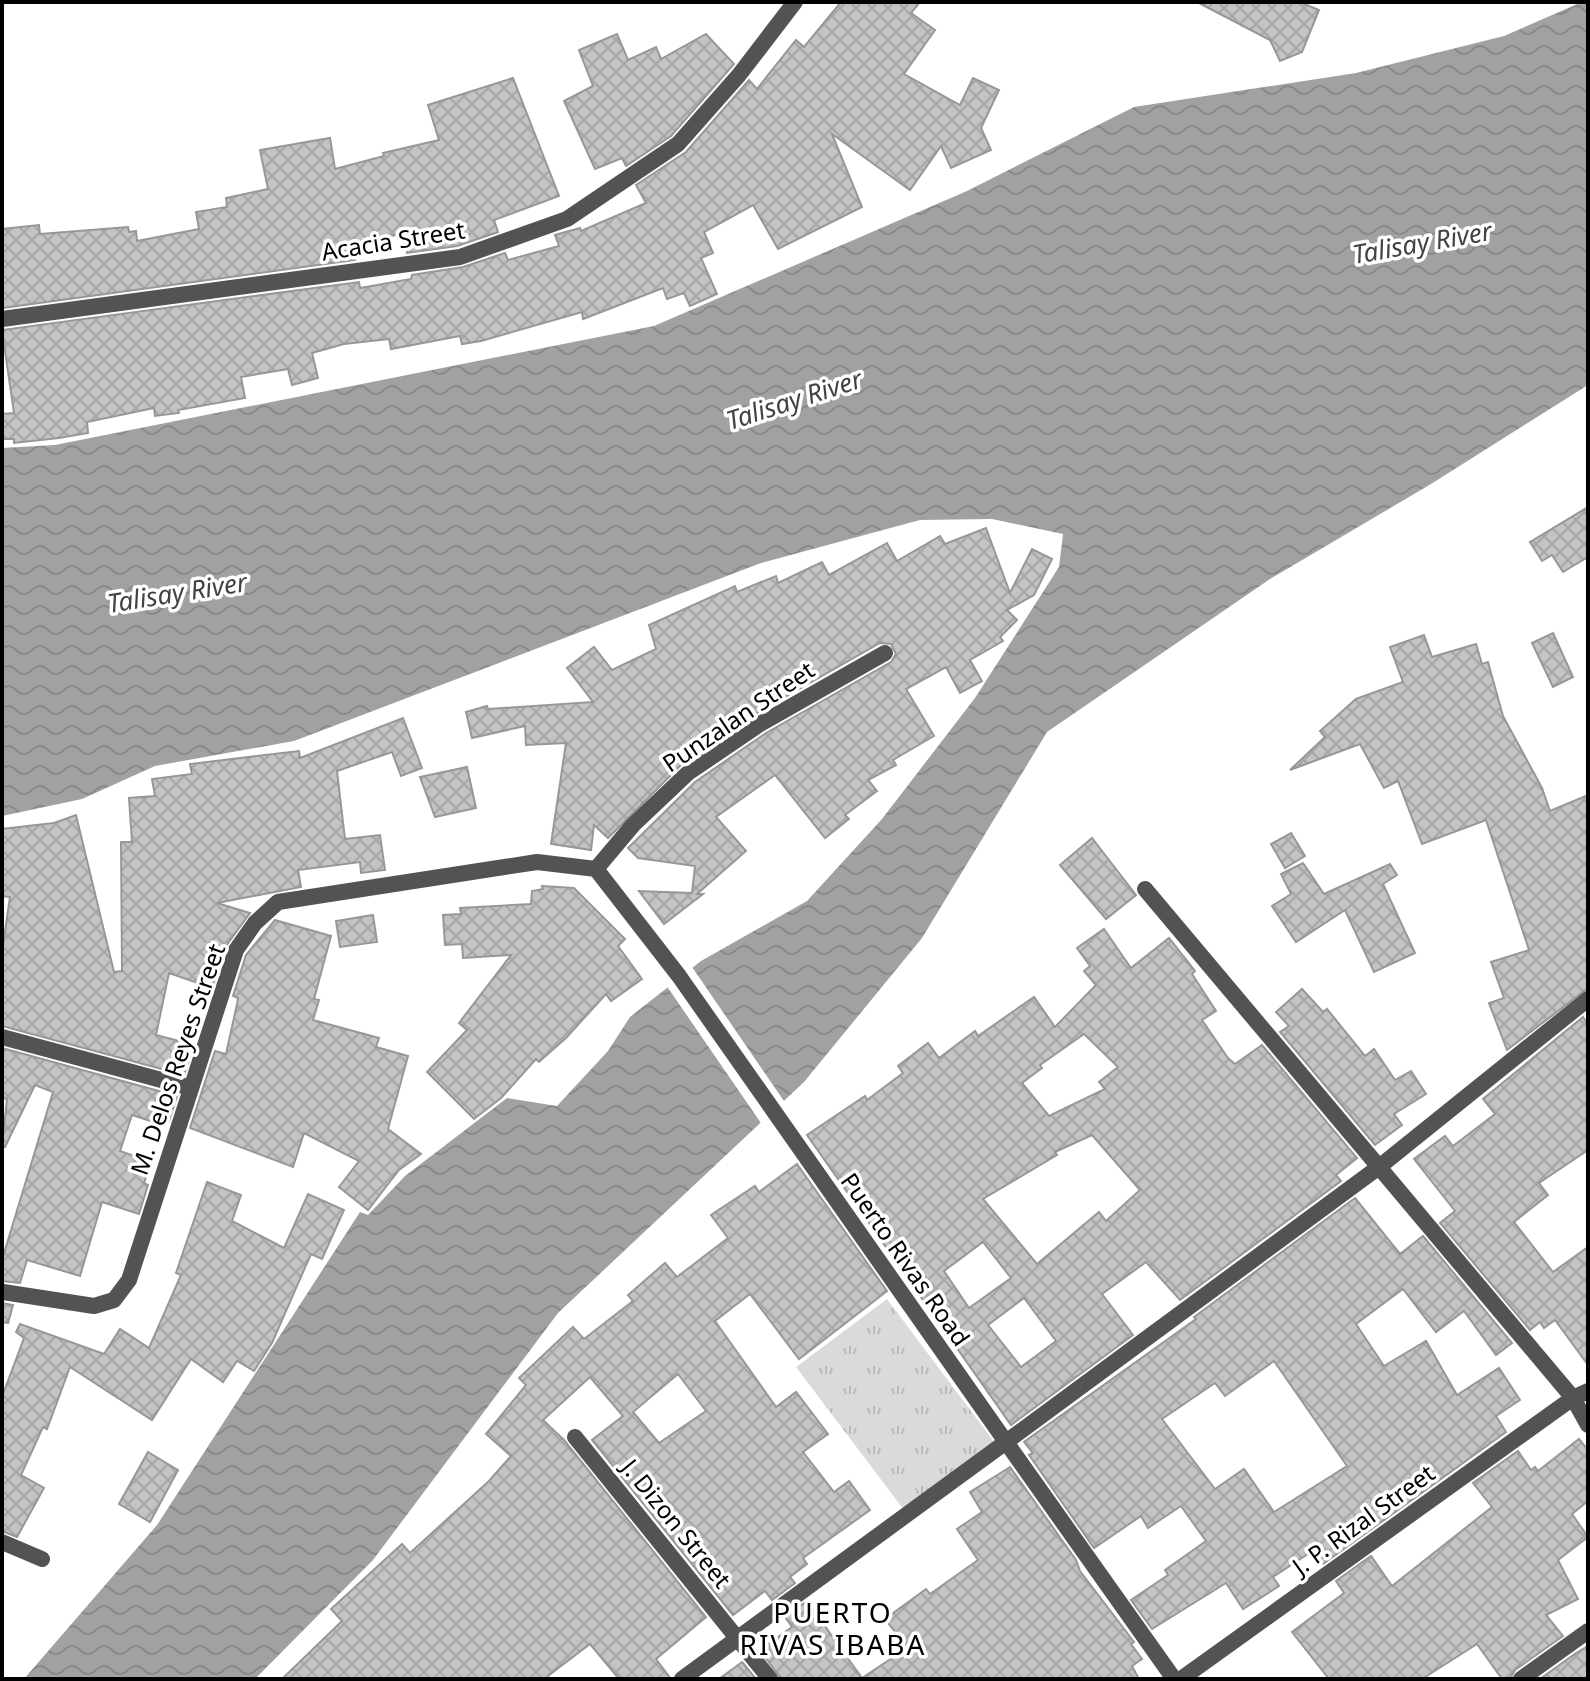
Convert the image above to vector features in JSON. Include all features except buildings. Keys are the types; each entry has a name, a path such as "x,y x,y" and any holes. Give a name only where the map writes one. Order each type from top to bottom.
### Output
{"street":[{"name":"Acacia Street","path":"2,319 460,257 567,219 678,144 739,75 795,2"},
{"name":"Punzalan Street","path":"596,869 633,825 688,773 760,724 885,653"},
{"name":"M. Delos Reyes Street","path":"2,1293 94,1306 114,1300 129,1280 236,950 255,923 278,902 537,862 596,869"},
{"name":"Puerto Rivas Road","path":"596,869 679,976 1174,1679"},
{"path":"1145,889 1379,1167 1581,1394 1588,1425"},
{"path":"682,1679 1379,1167 1588,999"},
{"path":"2,1037 191,1088"},
{"name":"J. P. Rizal Street","path":"1181,1679 1581,1394"},
{"name":"J. Dizon Street","path":"575,1437 770,1679"},
{"path":"2,1542 42,1559"},
{"path":"1521,1679 1588,1631"}],"green space":[{"path":"887,1299 995,1443 904,1510 796,1367"}],"water":[{"name":"Talisay River","path":"1588,2 1588,385 1431,484 1270,579 1047,732 922,938 804,1082 558,1313 373,1560 255,1679 24,1679 157,1525 360,1212 368,1215 405,1176 507,1098 557,1106 608,1051 630,1017 701,961 807,901 882,819 975,698 1059,567 1063,534 992,519 920,520 761,563 294,741 155,766 82,799 2,816 2,448 55,445 654,326 967,191 1134,107 1356,73 1504,36"}],"pier":[{"path":"692,967 786,1104 763,1126 666,985"}],"district":[{"name":"PUERTO RIVAS IBABA","path":"833,1628"}]}
